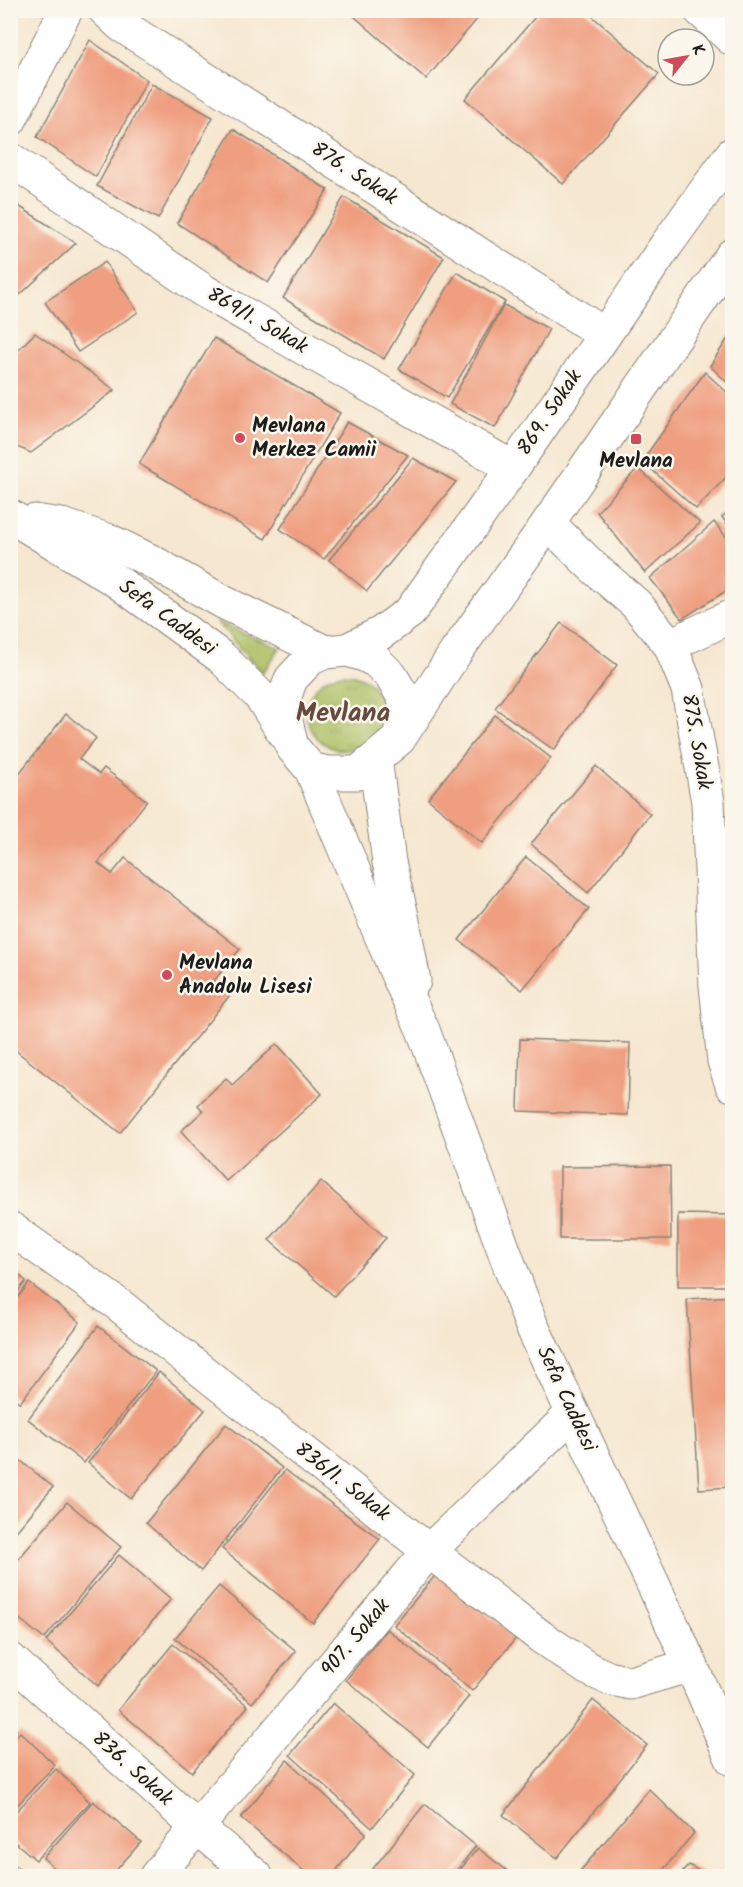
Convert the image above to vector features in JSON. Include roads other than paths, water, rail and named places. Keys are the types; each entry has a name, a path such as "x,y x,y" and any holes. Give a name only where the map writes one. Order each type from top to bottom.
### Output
{"street":[{"path":"10,120 66,10"},
{"name":"876. Sokak","path":"105,10 121,24 604,334"},
{"path":"700,10 732,39"},
{"name":"869. Sokak","path":"336,651 381,633 410,612 732,154"},
{"name":"869/1. Sokak","path":"10,159 204,291 513,468"},
{"path":"336,651 310,659 291,679 282,704 302,758 328,773 358,773 387,749 548,523 732,255"},
{"name":"Sefa Caddesi","path":"13,517 63,525 110,541 151,561 223,602 336,651 364,655 376,661 391,676 406,701 387,749 389,862 402,915 423,1030"},
{"name":"Sefa Caddesi","path":"13,517 118,582 221,657 261,698 302,758 423,1030 531,1324 691,1665 732,1759"},
{"name":"875. Sokak","path":"548,523 593,567 636,604 670,645 688,689 708,802 716,986 724,1061 732,1085"},
{"path":"670,645 732,616"},
{"name":"836/1. Sokak","path":"10,1228 119,1305 429,1551 541,1637 587,1668 608,1678 630,1683 691,1665"},
{"name":"907. Sokak","path":"156,1876 429,1551 572,1414"},
{"name":"836. Sokak","path":"10,1659 197,1827 256,1876"}],"place":[{"name":"Mevlana Merkez Camii","path":"240,438"},
{"name":"Mevlana","path":"636,439"},
{"name":"Mevlana Anadolu Lisesi","path":"167,975"}],"district":[{"name":"Mevlana","path":"343,713"}]}
